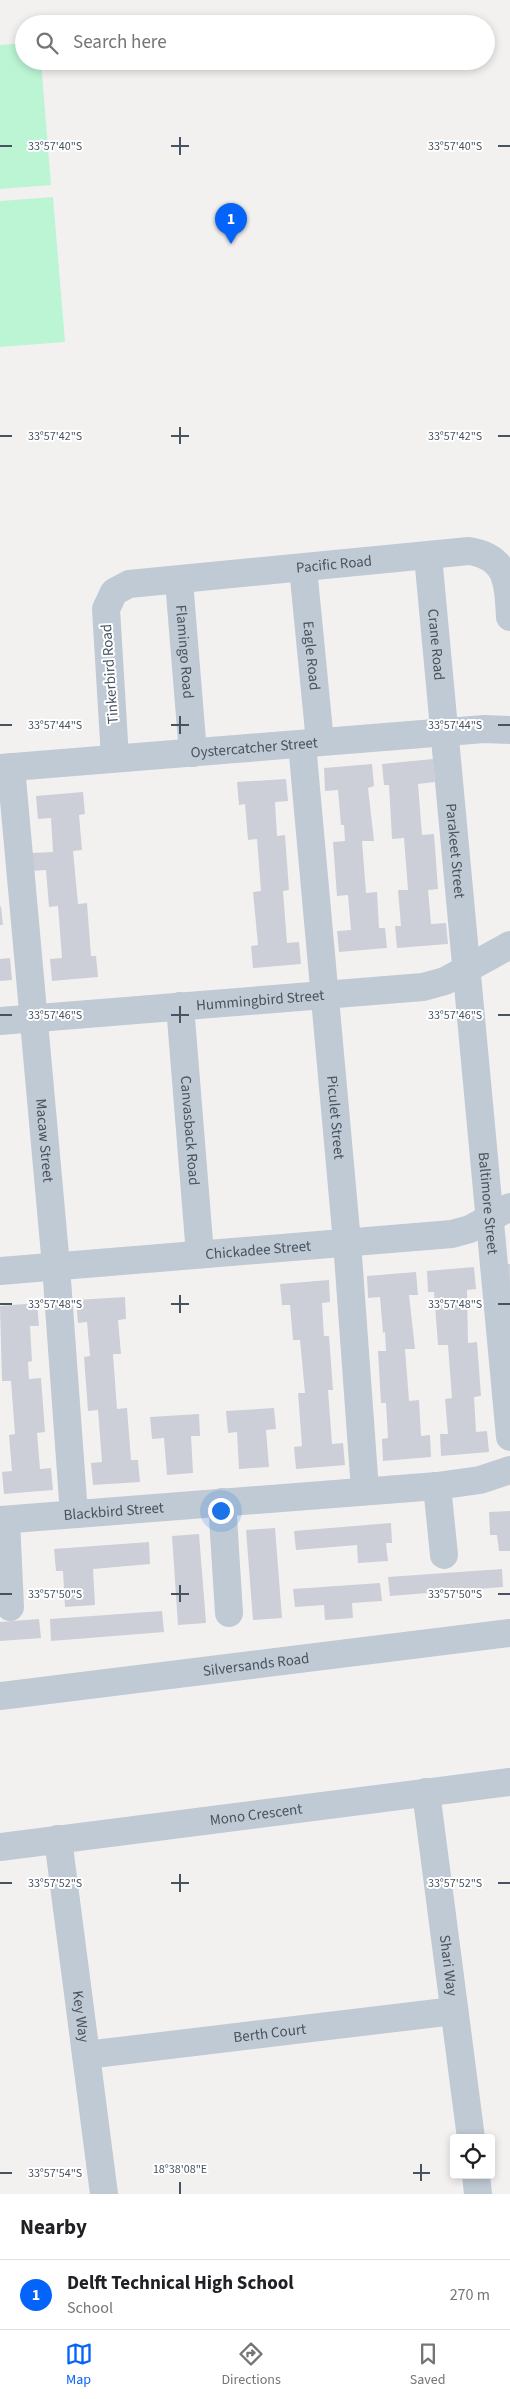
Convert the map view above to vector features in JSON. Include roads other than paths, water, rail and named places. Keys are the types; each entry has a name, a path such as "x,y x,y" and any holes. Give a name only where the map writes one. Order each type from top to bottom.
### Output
{"street":[{"name":"Pacific Road","path":"114,592 129,584 179,581 469,551 479,552 489,557 499,565 506,576 509,588 510,616"},
{"name":"Crane Road","path":"428,556 443,732"},
{"name":"Eagle Road","path":"303,568 311,743"},
{"name":"Flamingo Road","path":"179,581 193,753"},
{"name":"Tinkerbird Road","path":"114,592 109,599 106,609 115,758"},
{"name":"Oystercatcher Street","path":"6,768 499,728 509,725"},
{"name":"Parakeet Street","path":"443,732 468,970"},
{"name":"Piculet Street","path":"311,743 323,995 347,1242 365,1490"},
{"name":"Macaw Street","path":"6,768 33,1018 56,1266 74,1514"},
{"name":"Hummingbird Street","path":"0,1021 423,987 445,981 468,970 510,945"},
{"name":"Baltimore Street","path":"468,970 500,1212 510,1436"},
{"name":"Canvasback Road","path":"180,1006 200,1254"},
{"name":"Chickadee Street","path":"0,1271 452,1234 470,1229 500,1212"},
{"name":"Blackbird Street","path":"10,1607 3,1520 365,1490 437,1486 480,1480 510,1470"},
{"path":"437,1486 444,1555"},
{"path":"222,1502 229,1613"},
{"name":"Silversands Road","path":"0,1696 510,1633"},
{"name":"Mono Crescent","path":"0,1846 510,1782"},
{"name":"Shari Way","path":"426,1792 470,2134"},
{"name":"Key Way","path":"58,1839 104,2194"},
{"name":"Berth Court","path":"86,2055 454,2010"},
{"path":"476,2179 478,2194"}],"place":[{"name":"Delft Technical High School","path":"231,244"}]}
